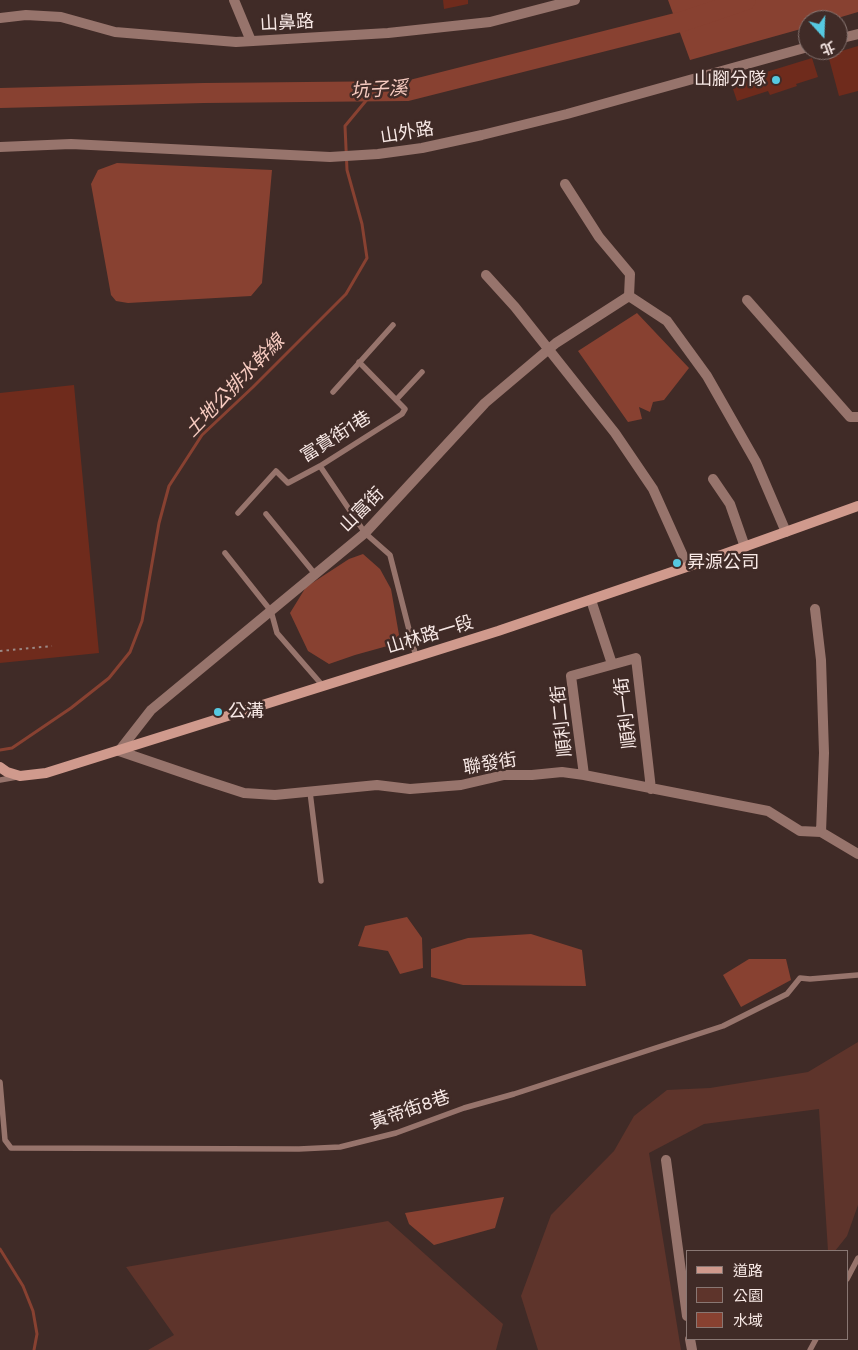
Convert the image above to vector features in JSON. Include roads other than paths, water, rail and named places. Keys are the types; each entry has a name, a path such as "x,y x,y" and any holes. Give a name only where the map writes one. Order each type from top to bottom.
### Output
{"main road":[{"name":"山林路一段","path":"2,773 20,776 46,773 119,751 591,600 858,506"}],"street":[{"path":"234,0 250,41"},
{"name":"山鼻路","path":"0,18 19,15 62,17 128,34 236,42 388,33 490,22 575,0"},
{"name":"山外路","path":"0,147 71,144 339,156 378,154 422,148 482,135 586,109 798,50"},
{"path":"565,184 599,237 630,274 629,296 666,321 707,376 756,462 786,532"},
{"path":"486,275 515,307 615,434 653,489 688,567"},
{"name":"山富街","path":"119,751 151,710 365,533 485,403 549,349 629,296"},
{"path":"747,300 850,417 858,417"},
{"path":"713,479 730,504 745,547"},
{"path":"591,600 612,664"},
{"path":"815,609 821,660 824,753 821,832"},
{"name":"順利一街","path":"612,664 636,658 651,789"},
{"name":"順利二街","path":"584,775 571,676 612,664"},
{"name":"聯發街","path":"119,751 244,792 275,795 377,785 410,789 461,785 504,775 562,772 584,775 768,812 800,831 821,832 858,854"},
{"path":"666,1160 686,1309"}],"lane":[{"path":"333,392 393,326"},
{"path":"360,362 396,400 422,372"},
{"name":"富貴街1巷","path":"238,513 276,472 288,483 320,466 402,414 405,409 396,400"},
{"path":"320,466 365,533 390,555 416,657"},
{"path":"266,514 315,574"},
{"path":"224,552 271,611 277,633 323,686"},
{"path":"310,792 321,881"},
{"name":"黃帝街8巷","path":"0,1082 5,1140 11,1148 299,1149 340,1147 396,1133 464,1108 514,1094 723,1026 787,994 800,978 810,979 858,975"},
{"path":"848,1278 858,1258"}],"water":[{"path":"668,0 858,0 858,12 848,15 848,10 798,10 798,30 690,60"},
{"path":"117,163 272,170 262,283 251,296 128,303 116,301 111,295 91,184 98,170"},
{"path":"637,313 689,368 664,400 653,402 650,412 639,407 642,419 628,422 578,351"},
{"path":"363,554 380,569 391,589 399,635 391,645 329,664 308,651 290,613 306,587 349,559"},
{"path":"407,917 422,938 423,968 400,974 388,951 358,946 365,926"},
{"path":"531,934 582,950 586,986 463,985 431,977 431,949 468,938"},
{"path":"749,959 786,959 791,980 741,1007 723,975"},
{"path":"504,1197 495,1228 434,1245 409,1224 405,1213"}],"waterway":[{"name":"坑子溪","path":"0,98 407,91 684,21 746,0"},
{"name":"土地公排水幹線","path":"0,750 12,748 71,708 109,678 130,652 142,621 159,523 169,486 202,435 346,294 367,258 362,224 347,170 345,126 374,91"},
{"path":"0,1249 23,1286 33,1311 37,1334 34,1350"}],"place":[{"name":"山腳分隊","path":"776,80"},
{"name":"昇源公司","path":"677,563"},
{"name":"公溝","path":"218,712"}]}
